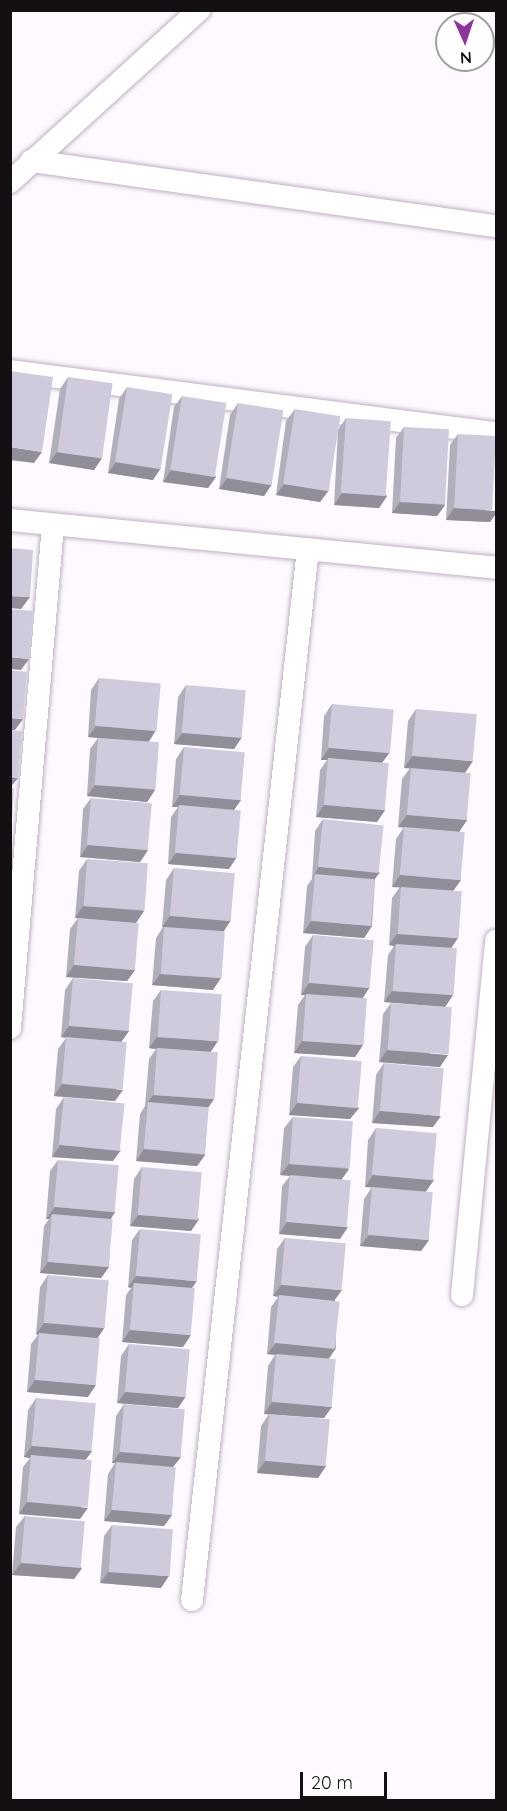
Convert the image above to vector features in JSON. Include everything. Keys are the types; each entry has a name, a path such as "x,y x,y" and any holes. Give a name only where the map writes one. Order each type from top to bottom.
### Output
{"street":[{"path":"10,182 199,10"},
{"path":"31,162 496,226"},
{"path":"10,371 496,434"},
{"path":"10,520 496,568"},
{"path":"10,1029 53,525"},
{"path":"192,1600 308,549"},
{"path":"462,1295 496,940"}],"building":[{"path":"10,371 53,377 42,452 10,447"},
{"path":"68,377 113,383 102,459 57,452"},
{"path":"127,387 172,394 161,469 115,462"},
{"path":"182,396 226,403 215,477 170,470"},
{"path":"238,403 283,410 272,485 226,478"},
{"path":"295,409 340,416 329,491 283,484"},
{"path":"346,418 391,421 386,496 341,493"},
{"path":"404,427 449,429 445,504 400,502"},
{"path":"458,434 496,436 492,510 454,508"},
{"path":"10,548 33,550 30,597 10,596"},
{"path":"10,609 33,611 29,659 10,657"},
{"path":"10,670 27,672 23,719 10,718"},
{"path":"99,678 161,683 157,731 95,726"},
{"path":"186,685 246,690 242,738 182,733"},
{"path":"332,704 394,709 390,753 328,748"},
{"path":"416,709 477,714 473,761 412,756"},
{"path":"10,730 22,731 18,778 10,777"},
{"path":"98,738 159,742 156,789 95,785"},
{"path":"184,747 245,752 241,800 180,795"},
{"path":"328,758 389,763 385,810 324,805"},
{"path":"411,768 471,773 467,820 407,815"},
{"path":"10,788 14,788 11,835 10,835"},
{"path":"91,798 152,803 148,850 87,845"},
{"path":"179,805 241,810 237,858 175,853"},
{"path":"323,819 384,825 379,873 318,867"},
{"path":"404,827 465,832 461,880 400,875"},
{"path":"10,851 13,852 10,885"},
{"path":"87,859 148,863 145,910 84,906"},
{"path":"174,868 235,873 231,921 170,916"},
{"path":"315,874 375,879 371,926 311,921"},
{"path":"401,887 462,891 459,938 398,934"},
{"path":"78,918 139,923 135,970 74,965"},
{"path":"164,927 225,931 222,978 161,974"},
{"path":"313,935 374,940 370,988 309,983"},
{"path":"396,944 457,948 454,995 393,991"},
{"path":"73,978 133,983 129,1031 69,1026"},
{"path":"161,990 222,994 219,1041 158,1037"},
{"path":"306,994 367,998 364,1045 303,1041"},
{"path":"391,1003 452,1007 449,1054 388,1050"},
{"path":"66,1037 127,1042 123,1089 62,1084"},
{"path":"157,1048 218,1052 215,1099 154,1095"},
{"path":"301,1056 362,1061 358,1108 297,1103"},
{"path":"384,1063 444,1068 440,1116 380,1111"},
{"path":"64,1097 125,1103 120,1151 59,1145"},
{"path":"148,1102 209,1107 205,1154 144,1149"},
{"path":"293,1117 353,1121 350,1168 290,1164"},
{"path":"376,1128 437,1133 433,1180 372,1175"},
{"path":"58,1160 119,1165 115,1212 54,1207"},
{"path":"142,1167 202,1172 198,1220 138,1215"},
{"path":"290,1175 351,1180 347,1227 286,1222"},
{"path":"372,1187 433,1192 429,1240 368,1235"},
{"path":"52,1214 113,1219 109,1267 48,1262"},
{"path":"140,1229 201,1234 197,1281 136,1276"},
{"path":"285,1238 346,1243 342,1290 281,1285"},
{"path":"48,1275 109,1280 105,1328 44,1323"},
{"path":"134,1283 195,1288 191,1335 130,1330"},
{"path":"279,1295 340,1301 335,1349 274,1343"},
{"path":"39,1333 100,1338 96,1385 35,1380"},
{"path":"129,1344 190,1349 186,1397 125,1392"},
{"path":"276,1354 336,1359 332,1407 272,1402"},
{"path":"36,1398 96,1403 92,1451 32,1446"},
{"path":"124,1404 185,1409 181,1457 120,1452"},
{"path":"269,1414 330,1419 326,1466 265,1461"},
{"path":"31,1455 92,1460 88,1507 27,1502"},
{"path":"116,1462 176,1467 172,1515 112,1510"},
{"path":"25,1516 85,1521 81,1568 21,1563"},
{"path":"112,1525 173,1529 170,1576 109,1572"}]}
